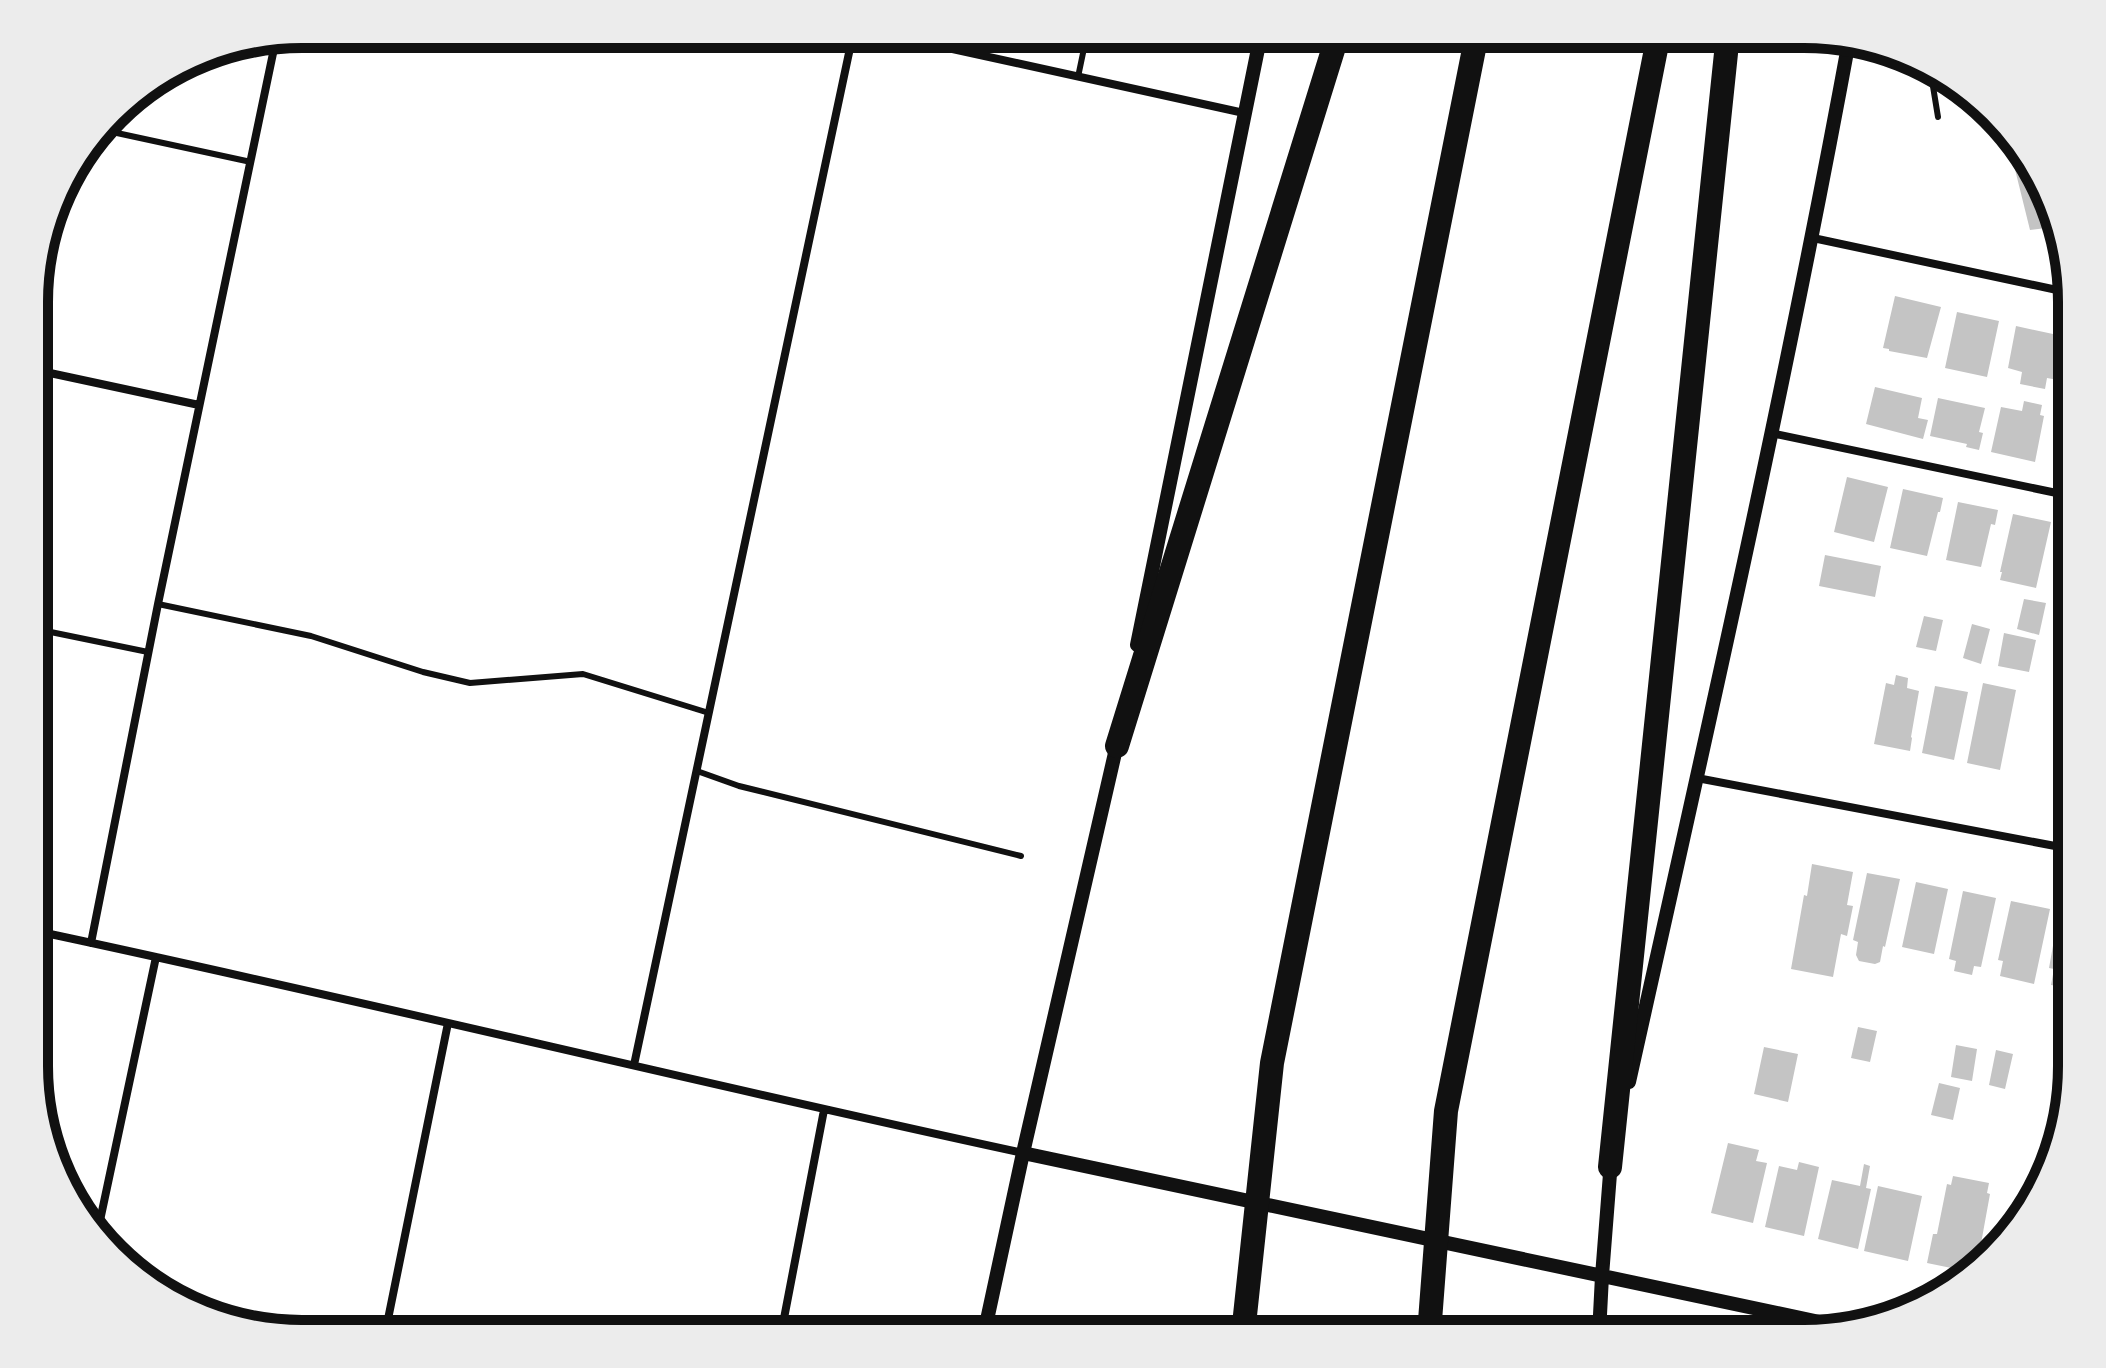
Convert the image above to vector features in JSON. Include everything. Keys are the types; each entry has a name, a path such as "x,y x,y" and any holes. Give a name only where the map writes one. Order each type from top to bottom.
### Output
{"highway":[{"path":"1117,746 1334,48"},
{"path":"1244,1319 1272,1063 1474,48"},
{"path":"1430,1319 1446,1111 1656,48"},
{"path":"1610,1167 1727,48"}],"street":[{"path":"634,1065 850,48"},
{"path":"947,48 1244,113"},
{"path":"987,1320 1117,746 1258,48"},
{"path":"91,943 148,652 274,50"},
{"path":"1600,1319 1610,1167 1813,238 1847,52"},
{"path":"1813,238 2057,290"},
{"path":"48,373 199,405"},
{"path":"1771,433 2057,493"},
{"path":"1697,778 2057,846"},
{"path":"48,934 824,1110 1805,1319"},
{"path":"100,1219 156,957"},
{"path":"388,1320 448,1023"},
{"path":"784,1320 824,1110"}],"lane":[{"path":"1078,77 1084,48"},
{"path":"1932,83 1938,117"},
{"path":"114,132 251,162"},
{"path":"158,604 311,636 423,672 470,683 583,674 709,713"},
{"path":"48,631 148,652"},
{"path":"697,771 739,786 1021,856"}],"building":[{"path":"2012,158 2039,205 2046,228 2030,230"},
{"path":"1895,296 1941,307 1927,358 1883,348"},
{"path":"1957,312 1999,321 1987,377 1945,368"},
{"path":"2016,326 2057,335 2057,380 2047,378 2045,389 2020,384 2022,372 2008,368"},
{"path":"1875,387 1922,398 1918,418 1928,420 1923,439 1866,424"},
{"path":"1938,398 1985,408 1979,432 1983,433 1979,450 1966,447 1967,444 1930,436"},
{"path":"2024,401 2042,405 2040,415 2044,416 2035,462 1991,452 2001,407 2022,411"},
{"path":"1847,477 1888,487 1874,542 1834,532"},
{"path":"1903,489 1943,498 1927,556 1890,548"},
{"path":"1958,502 1998,510 1995,525 1991,524 1981,567 1946,560"},
{"path":"2013,514 2051,522 2036,588 2000,580"},
{"path":"1825,555 1881,566 1875,597 1819,586"},
{"path":"2024,599 2046,603 2039,635 2017,629"},
{"path":"1924,616 1943,620 1936,651 1916,647"},
{"path":"1972,624 1990,629 1981,664 1963,658"},
{"path":"2004,633 2036,640 2029,672 1998,666"},
{"path":"1896,675 1908,678 1907,688 1919,691 1910,751 1874,744 1886,683 1894,685"},
{"path":"1983,683 2016,690 2000,770 1967,763"},
{"path":"1935,686 1968,692 1954,760 1922,753"},
{"path":"1812,864 1853,872 1847,905 1853,906 1847,936 1841,934 1833,977 1791,969"},
{"path":"1867,873 1900,879 1885,947 1880,962 1875,964 1859,961 1856,955 1858,942 1853,940"},
{"path":"1916,882 1948,889 1934,954 1902,947"},
{"path":"1963,891 1996,898 1981,967 1974,966 1972,975 1954,971 1956,961 1949,959"},
{"path":"2011,901 2050,909 2034,984 2000,976 2003,961 1998,960"},
{"path":"2057,923 2057,986 2051,985 2054,969 2049,968"},
{"path":"1858,1027 1877,1031 1870,1062 1851,1058"},
{"path":"1956,1045 1977,1049 1972,1081 1951,1077"},
{"path":"1764,1047 1798,1054 1788,1102 1754,1094"},
{"path":"1996,1050 2013,1054 2005,1089 1989,1085"},
{"path":"1939,1083 1960,1088 1953,1120 1931,1115"},
{"path":"1728,1143 1759,1150 1756,1161 1767,1163 1753,1223 1711,1213"},
{"path":"1799,1162 1819,1167 1804,1236 1765,1227 1779,1166 1797,1170"},
{"path":"1864,1164 1870,1166 1866,1188 1871,1189 1858,1249 1818,1239 1832,1180 1860,1186"},
{"path":"1953,1176 1989,1183 1987,1193 1990,1194 1980,1247 1955,1269 1927,1263 1933,1234 1937,1234 1947,1184 1951,1185"},
{"path":"1878,1186 1922,1196 1908,1261 1864,1251"}]}
